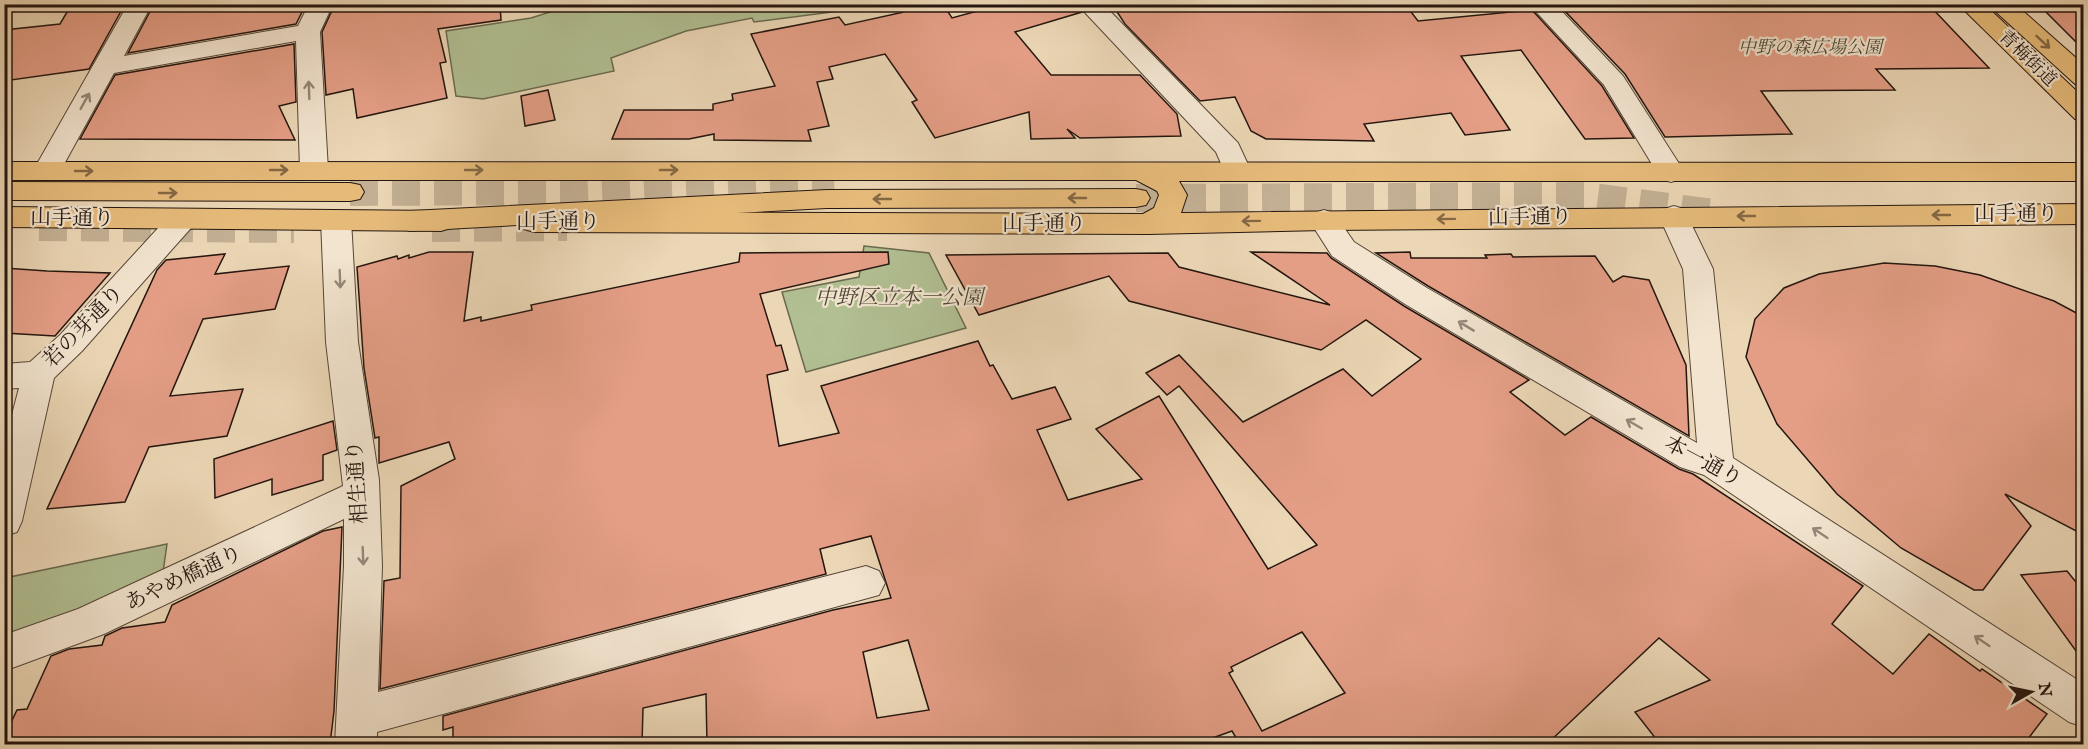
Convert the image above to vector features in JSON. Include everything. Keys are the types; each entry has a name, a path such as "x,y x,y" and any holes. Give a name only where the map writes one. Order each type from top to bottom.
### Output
{"main road":[{"name":"青梅街道","path":"1970,4 2084,114"},
{"name":"青梅街道","path":"2002,4 2084,79"},
{"name":"山手通り","path":"4,171 314,170 1138,184 1237,171 2084,172"},
{"path":"410,221 1138,184 1168,185 1173,195 1167,213 1148,225"},
{"path":"4,191 343,206"},
{"name":"山手通り","path":"4,218 181,220 343,206 410,221 1148,225 1324,220 2084,214"}],"street":[{"path":"4,6 23,4"},
{"path":"47,171 140,4"},
{"path":"314,170 308,32 321,4"},
{"path":"1089,4 1228,149 1237,171"},
{"path":"1541,4 1614,81 1671,173"},
{"path":"104,67 308,32"},
{"name":"相生通り","path":"343,206 342,342 361,480 363,566 356,731"},
{"path":"1674,216 1698,269 1716,465"},
{"name":"若の芽通り","path":"4,520 39,373 71,343 181,220"},
{"name":"本一通り","path":"1324,220 1343,249 1416,296 1692,457 1716,465 2084,708"},
{"path":"4,377 39,373"},
{"name":"あやめ橋通り","path":"4,653 90,622 360,495"},
{"path":"356,731 866,583"}],"green space":[{"path":"862,4 864,8 754,22 752,18 686,31 611,58 614,71 483,99 456,96 446,31 531,18 572,5"},
{"name":"中野区立本一公園","path":"864,246 929,253 966,328 806,372 782,292 859,277"},
{"path":"167,544 162,579 5,643 5,595 10,577"}],"building":[{"path":"125,4 89,69 4,81 4,30 60,24 70,7"},
{"path":"154,4 306,4 296,24 128,53"},
{"path":"335,4 500,4 501,20 438,29 446,62 440,63 447,98 357,118 353,89 326,95 322,32"},
{"path":"926,4 943,4 952,18 1003,4 1075,4 1082,12 1015,32 1051,75 1140,75 1177,114 1181,136 1080,138 1067,129 1075,138 1031,139 1029,112 935,138 912,102 917,100 885,54 829,67 833,79 817,82 829,126 808,130 811,141 714,140 714,134 689,139 612,139 624,110 713,110 713,104 733,100 732,94 775,86 751,34 839,17 845,25 904,12 903,9"},
{"path":"1112,4 1327,4 1332,10 1405,4 1418,21 1532,10 1602,86 1634,138 1585,139 1521,50 1461,56 1510,130 1465,135 1451,113 1364,124 1374,141 1266,139 1251,131 1235,97 1200,101 1125,24"},
{"path":"1596,4 1928,4 1989,68 1876,69 1895,90 1761,91 1792,134 1665,137 1625,74 1562,8"},
{"path":"2038,4 2084,4 2084,50"},
{"path":"294,44 296,102 279,106 295,140 80,139 115,75"},
{"path":"548,90 555,120 525,126 521,96"},
{"path":"429,252 473,252 464,321 481,317 481,321 532,310 531,305 739,262 740,253 888,252 889,264 760,294 776,346 781,345 788,370 767,375 779,446 839,433 821,386 978,341 990,366 993,365 1012,399 1055,387 1071,419 1037,430 1068,500 1142,479 1096,429 1159,396 1268,569 1317,545 1179,386 1167,395 1146,373 1179,355 1243,422 1343,369 1372,396 1421,359 1366,320 1321,350 1129,301 1109,276 979,315 946,255 1168,253 1179,267 1330,305 1251,252 1327,253 1331,258 1404,306 1529,380 1510,392 1565,435 1591,417 1679,469 1693,474 1863,586 1832,624 1893,674 1929,634 1980,671 1982,669 2047,714 2024,744 1660,744 1635,712 1710,680 1659,638 1547,744 1231,744 1238,741 1232,731 1196,744 707,744 706,694 643,708 642,744 453,744 453,727 443,730 443,716 833,610 891,598 871,536 820,549 826,574 380,689 384,581 400,578 401,486 455,459 449,442 379,463 379,437 375,438 364,368 357,267 397,256 398,259 409,255 409,258","holes":["1302,632 1345,693 1262,731 1229,673 1233,671 1231,667","908,640 929,710 877,718 863,652"]},
{"path":"1410,252 1411,258 1487,258 1485,255 1511,254 1513,257 1595,256 1613,282 1623,276 1649,280 1686,365 1689,436 1428,286 1376,253"},
{"path":"225,254 215,274 289,266 275,309 203,319 170,396 243,389 227,436 149,447 125,502 47,509 157,270 166,260"},
{"path":"1884,263 1935,266 1980,275 2054,301 2084,317 2084,535 2005,494 2031,526 1983,590 1974,590 1901,548 1837,494 1777,424 1746,357 1755,319 1784,288 1819,274"},
{"path":"4,268 110,273 55,336 4,333"},
{"path":"333,421 337,450 323,455 323,480 272,495 272,479 215,498 214,459"},
{"path":"342,527 334,711 330,744 4,744 4,737 17,710 27,709 51,656 69,649 102,645 105,636 122,628 165,622 172,605 323,531"},
{"path":"2067,571 2084,592 2084,662 2021,575"}],"tunnel":[{"path":"350,192 566,191 834,178"},
{"path":"1136,198 1585,196 1713,213"},
{"path":"39,227 294,229"},
{"path":"432,228 567,227"}],"park label":[{"name":"中野の森広場公園","path":"1810,48"}]}
